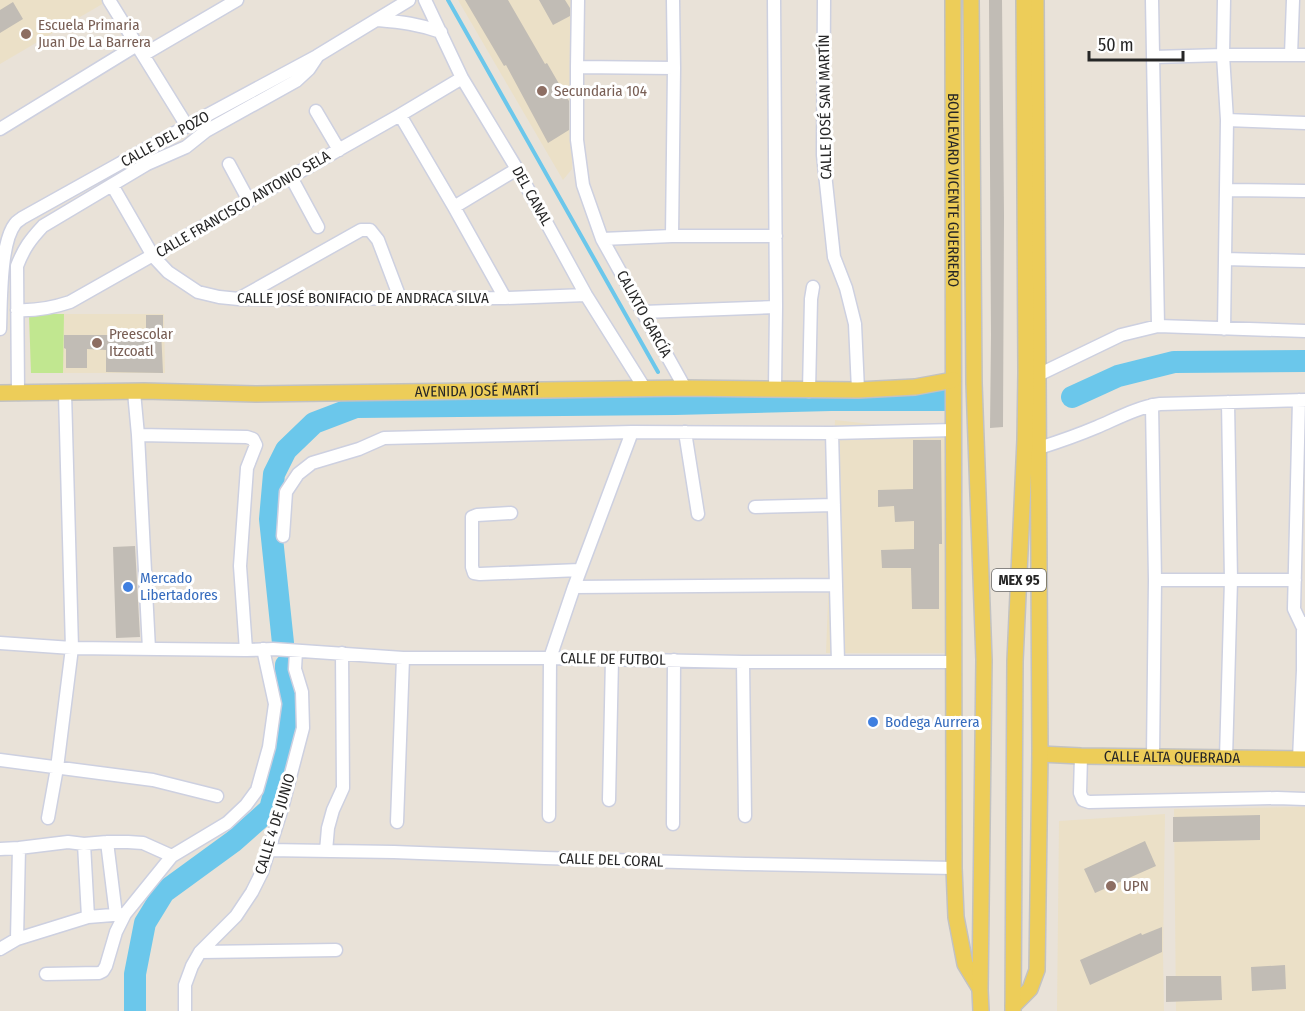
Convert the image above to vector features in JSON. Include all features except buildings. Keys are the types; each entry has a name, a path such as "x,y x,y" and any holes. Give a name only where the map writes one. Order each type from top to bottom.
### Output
{"main road":[{"name":"BOULEVARD VICENTE GUERRERO","path":"953,0 954,868 956,917 965,964 980,990"},
{"name":"MEX 95","path":"971,0 974,383 984,660 981,1011"},
{"name":"MEX 95","path":"1013,1008 1015,662 1026,373 1024,0"},
{"path":"1013,1008 1030,988 1037,970 1040,754 1036,0"},
{"name":"AVENIDA JOSÉ MARTÍ","path":"0,393 255,394 685,388 809,391 915,387 953,380"},
{"name":"CALLE ALTA QUEBRADA","path":"1040,754 1302,759"},
{"path":"1014,835 1039,800"}],"street":[{"path":"109,0 187,126"},
{"path":"0,129 140,50 237,0"},
{"name":"CALLE DEL POZO","path":"0,329 3,259 7,238 14,224 187,126 317,56 409,0"},
{"name":"DEL CANAL","path":"425,0 462,78 517,169 586,295 645,389"},
{"name":"CALIXTO GARCÍA","path":"578,0 577,140 583,185 602,239 685,388"},
{"path":"672,236 673,0"},
{"path":"774,0 775,389"},
{"name":"CALLE JOSÉ SAN MARTÍN","path":"824,0 823,155 834,257 846,288 855,324 858,390"},
{"path":"1152,0 1158,326"},
{"path":"1224,0 1223,55 1227,120 1224,329"},
{"path":"1291,55 1293,0"},
{"path":"378,20 420,25 441,32"},
{"path":"1154,57 1305,54"},
{"path":"18,394 17,266 24,249 43,226 147,164 186,147 206,131 296,81 309,69 317,56"},
{"path":"577,67 674,68"},
{"name":"CALLE FRANCISCO ANTONIO SELA","path":"17,310 36,310 70,302 462,78"},
{"path":"316,111 339,150"},
{"path":"400,115 505,298"},
{"path":"1227,120 1305,123"},
{"path":"229,164 249,201"},
{"path":"454,207 517,169"},
{"path":"291,177 318,227"},
{"name":"CALLE JOSÉ BONIFACIO DE ANDRACA SILVA","path":"112,185 153,256 168,272 198,292 219,297 238,299 505,298 586,295"},
{"path":"1226,190 1305,191"},
{"path":"238,299 361,230 370,230 378,240 400,298"},
{"path":"602,239 776,236"},
{"path":"1225,259 1305,261"},
{"path":"809,391 813,287"},
{"path":"643,312 776,307"},
{"path":"1038,375 1121,334 1158,326 1305,331"},
{"path":"134,392 149,649"},
{"path":"48,818 57,768 72,648 65,393"},
{"path":"1039,448 1152,405 1302,400 1294,609 1304,625 1302,759"},
{"path":"1226,758 1231,580 1228,402"},
{"path":"1152,405 1155,580 1153,756"},
{"path":"283,536 286,492 298,474 312,463 359,450 384,438 632,432 832,433 954,430"},
{"path":"549,816 550,658 580,570 632,432"},
{"path":"685,432 698,514"},
{"path":"832,433 838,662"},
{"path":"138,435 247,437 254,440 256,445 247,468 244,494 240,566 246,650"},
{"path":"755,507 834,505"},
{"path":"511,513 472,517 474,573 580,570"},
{"path":"1155,580 1295,580"},
{"path":"574,587 835,585"},
{"name":"CALLE DE FUTBOL","path":"0,643 72,648 268,649 403,658 954,662"},
{"path":"0,949 17,939 88,917 120,915 172,856 227,823 246,805 256,790 269,747 275,704 268,649"},
{"name":"CALLE 4 DE JUNIO","path":"185,1011 185,985 192,966 200,952 236,916 262,872 303,729 302,692 295,669 296,651"},
{"path":"326,851 328,828 333,810 344,788 342,653"},
{"path":"397,822 403,658"},
{"path":"609,800 612,659"},
{"path":"674,660 674,824"},
{"path":"743,662 745,816"},
{"path":"1081,756 1080,793 1083,800 1089,802 1305,799"},
{"path":"0,760 153,780 217,796"},
{"path":"0,849 68,842 143,843 172,856"},
{"path":"46,974 99,973 106,966 120,915 107,842"},
{"path":"84,844 88,917"},
{"path":"17,939 20,848"},
{"name":"CALLE DEL CORAL","path":"268,850 954,868"},
{"path":"200,952 336,950"}],"shaded area":[{"name":"Escuela Primaria Juan De La Barrera","path":"0,0 102,0 104,3 0,64"},
{"name":"Secundaria 104","path":"458,0 572,0 572,169 563,180"},
{"name":"Preescolar Itzcoatl","path":"29,314 164,314 165,373 31,373"},
{"path":"835,420 950,433 947,653 826,653"},
{"path":"1305,807 1305,1011 1176,1011 1174,809"},
{"name":"UPN","path":"1165,814 1164,1011 1057,1011 1059,821"}],"green space":[{"path":"29,314 64,314 63,373 31,373"}],"waterway":[{"path":"448,0 658,372"},
{"path":"1072,397 1118,376 1174,362 1305,361"},
{"path":"283,643 270,519 274,474 286,450 314,423 356,407 946,400"},
{"path":"135,1011 135,974 145,923 164,892 234,841 270,809 286,747 286,665"}],"place":[{"name":"Escuela Primaria Juan De La Barrera","path":"26,34"},
{"name":"Secundaria 104","path":"542,91"},
{"name":"Preescolar Itzcoatl","path":"97,343"},
{"name":"Mercado Libertadores","path":"128,587"},
{"name":"Bodega Aurrera","path":"873,722"},
{"name":"UPN","path":"1111,886"}]}
